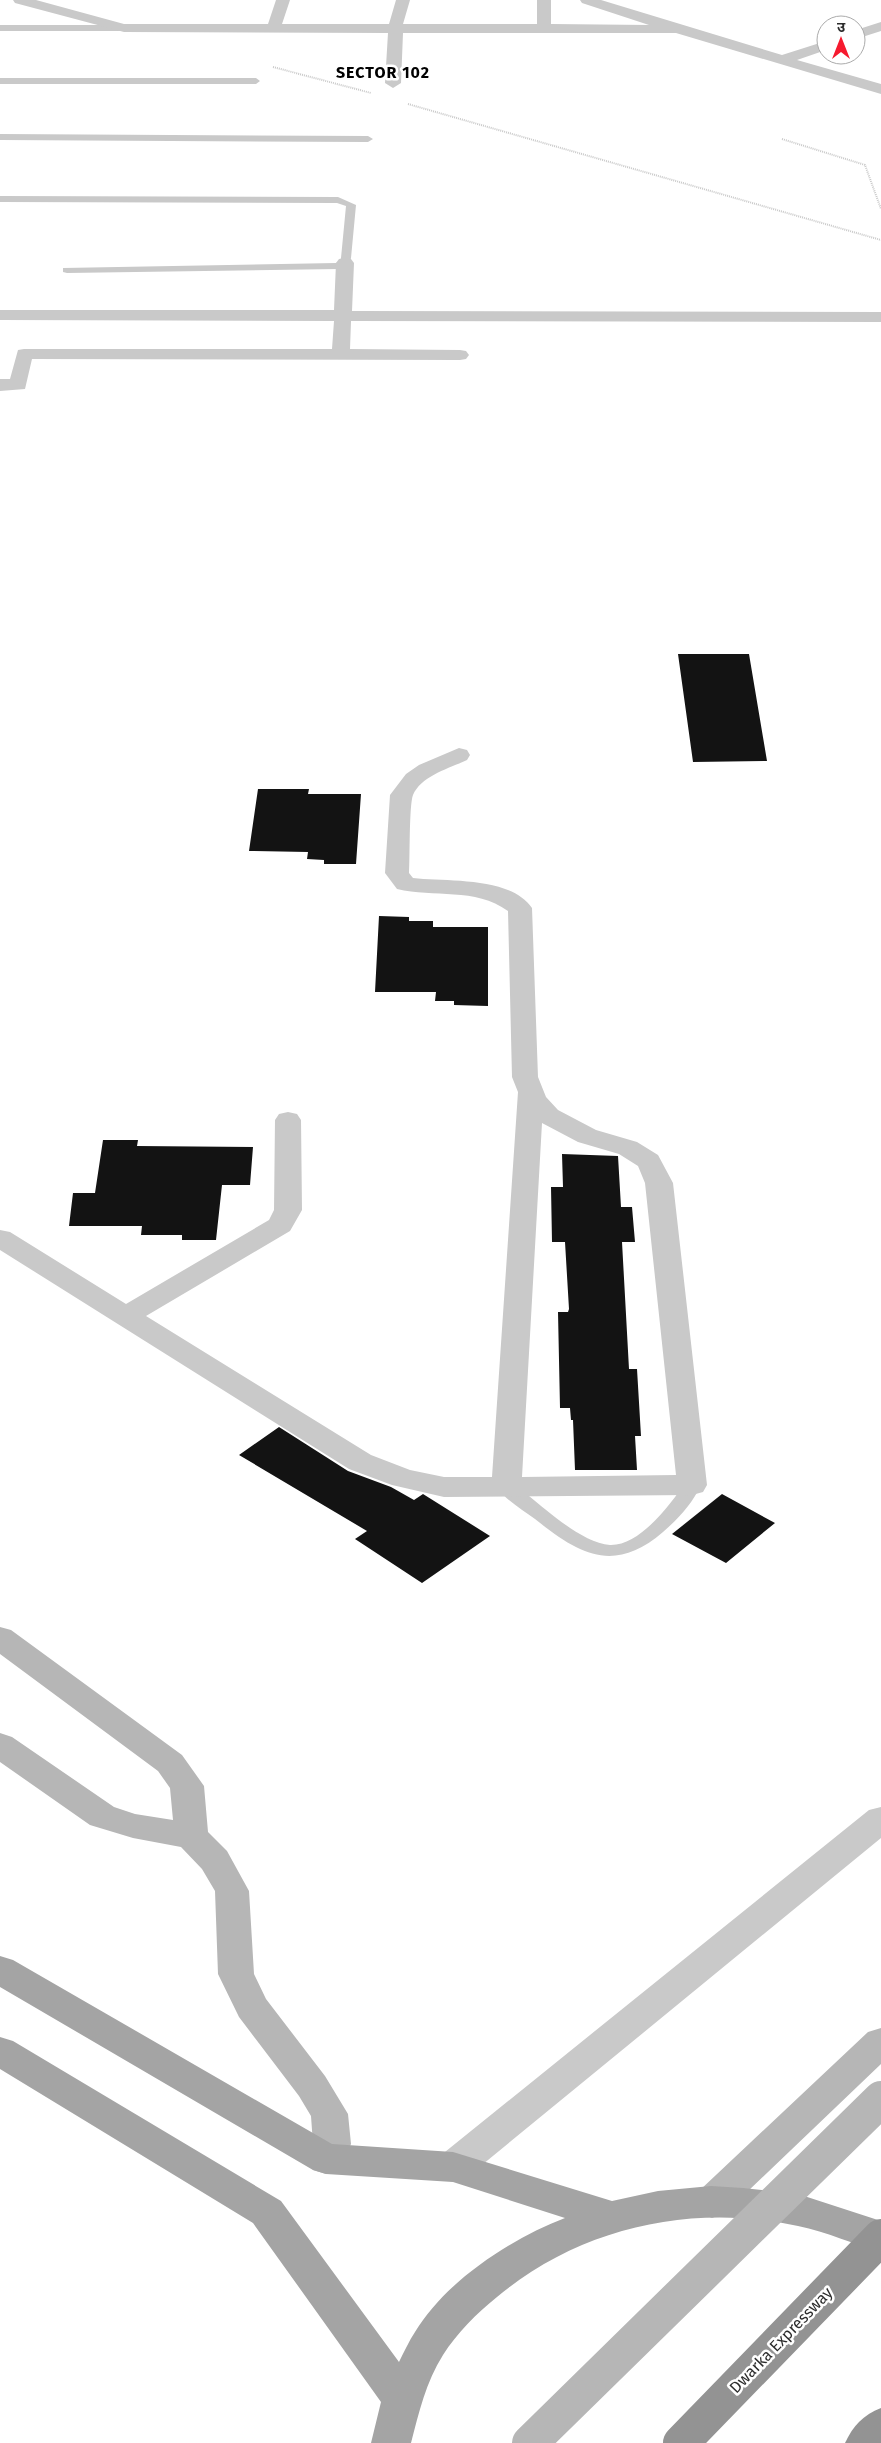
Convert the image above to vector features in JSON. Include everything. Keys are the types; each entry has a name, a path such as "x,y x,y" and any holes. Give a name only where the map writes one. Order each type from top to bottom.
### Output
{"highway":[{"name":"Dwarka Expressway","path":"681,2443 881,2237"},
{"path":"866,2443 881,2426"}],"main road":[{"path":"0,1970 326,2159 453,2167 609,2216"},
{"path":"0,2050 267,2212 402,2398"},
{"path":"391,2443 402,2398 422,2356 449,2317 482,2283 520,2255 563,2232 609,2216 660,2205 712,2202 798,2210 881,2237"}],"street":[{"path":"20,0 124,28 677,29"},
{"path":"274,27 283,0"},
{"path":"393,83 396,28 403,0"},
{"path":"544,0 544,29"},
{"path":"587,0 677,29 881,89"},
{"path":"866,31 881,26"},
{"path":"782,60 816,48"},
{"path":"341,355 345,263"},
{"path":"0,315 881,317"},
{"path":"0,385 18,385 24,354 460,355"},
{"path":"0,1238 360,1462 403,1478 444,1487 692,1485 658,1183 649,1161 628,1148 587,1136 549,1116 534,1099 525,1077 520,908 511,899 496,893 404,884 396,873 401,795 414,779 427,770 459,755"},
{"path":"506,1487 531,1092"},
{"path":"125,1316 280,1226 288,1210 288,1120"},
{"path":"0,1638 170,1762 187,1786 192,1836"},
{"path":"0,1745 102,1816 133,1826 192,1836 216,1860 232,1891 236,1974 252,2007 312,2086 328,2114 332,2144 326,2159"},
{"path":"453,2167 881,1819"},
{"path":"712,2202 881,2042"},
{"path":"530,2443 881,2099"}],"lane":[{"path":"0,28 124,28"},
{"path":"0,80 256,81"},
{"path":"0,137 368,139"},
{"path":"0,199 344,200 352,205 345,263 328,268 67,270"},
{"path":"506,1487 582,1543 606,1552 623,1550 640,1542 686,1500 692,1485"}],"path":[{"path":"268,66 372,93"},
{"path":"400,101 881,240"},
{"path":"782,139 865,165 881,209"}],"building":[{"path":"678,654 749,654 767,761 693,762"},
{"path":"258,789 309,789 308,794 361,794 356,864 324,864 324,860 307,859 308,852 249,851"},
{"path":"379,916 409,917 409,921 433,921 433,927 488,927 488,1006 454,1005 454,1001 435,1001 436,992 375,992"},
{"path":"103,1140 138,1140 137,1146 253,1147 250,1185 222,1185 216,1240 182,1240 182,1235 141,1235 142,1226 69,1226 73,1193 95,1193"},
{"path":"562,1154 618,1156 621,1207 632,1207 635,1242 622,1242 629,1369 637,1369 641,1436 635,1436 637,1470 575,1470 573,1420 571,1420 570,1408 560,1408 558,1312 568,1312 569,1309 565,1242 552,1242 551,1187 563,1187"},
{"path":"279,1427 348,1471 391,1487 414,1500 423,1494 490,1536 422,1583 355,1539 367,1531 239,1455"},
{"path":"722,1494 775,1523 726,1563 672,1534"}],"district":[{"name":"SECTOR 102","path":"383,72"}]}
